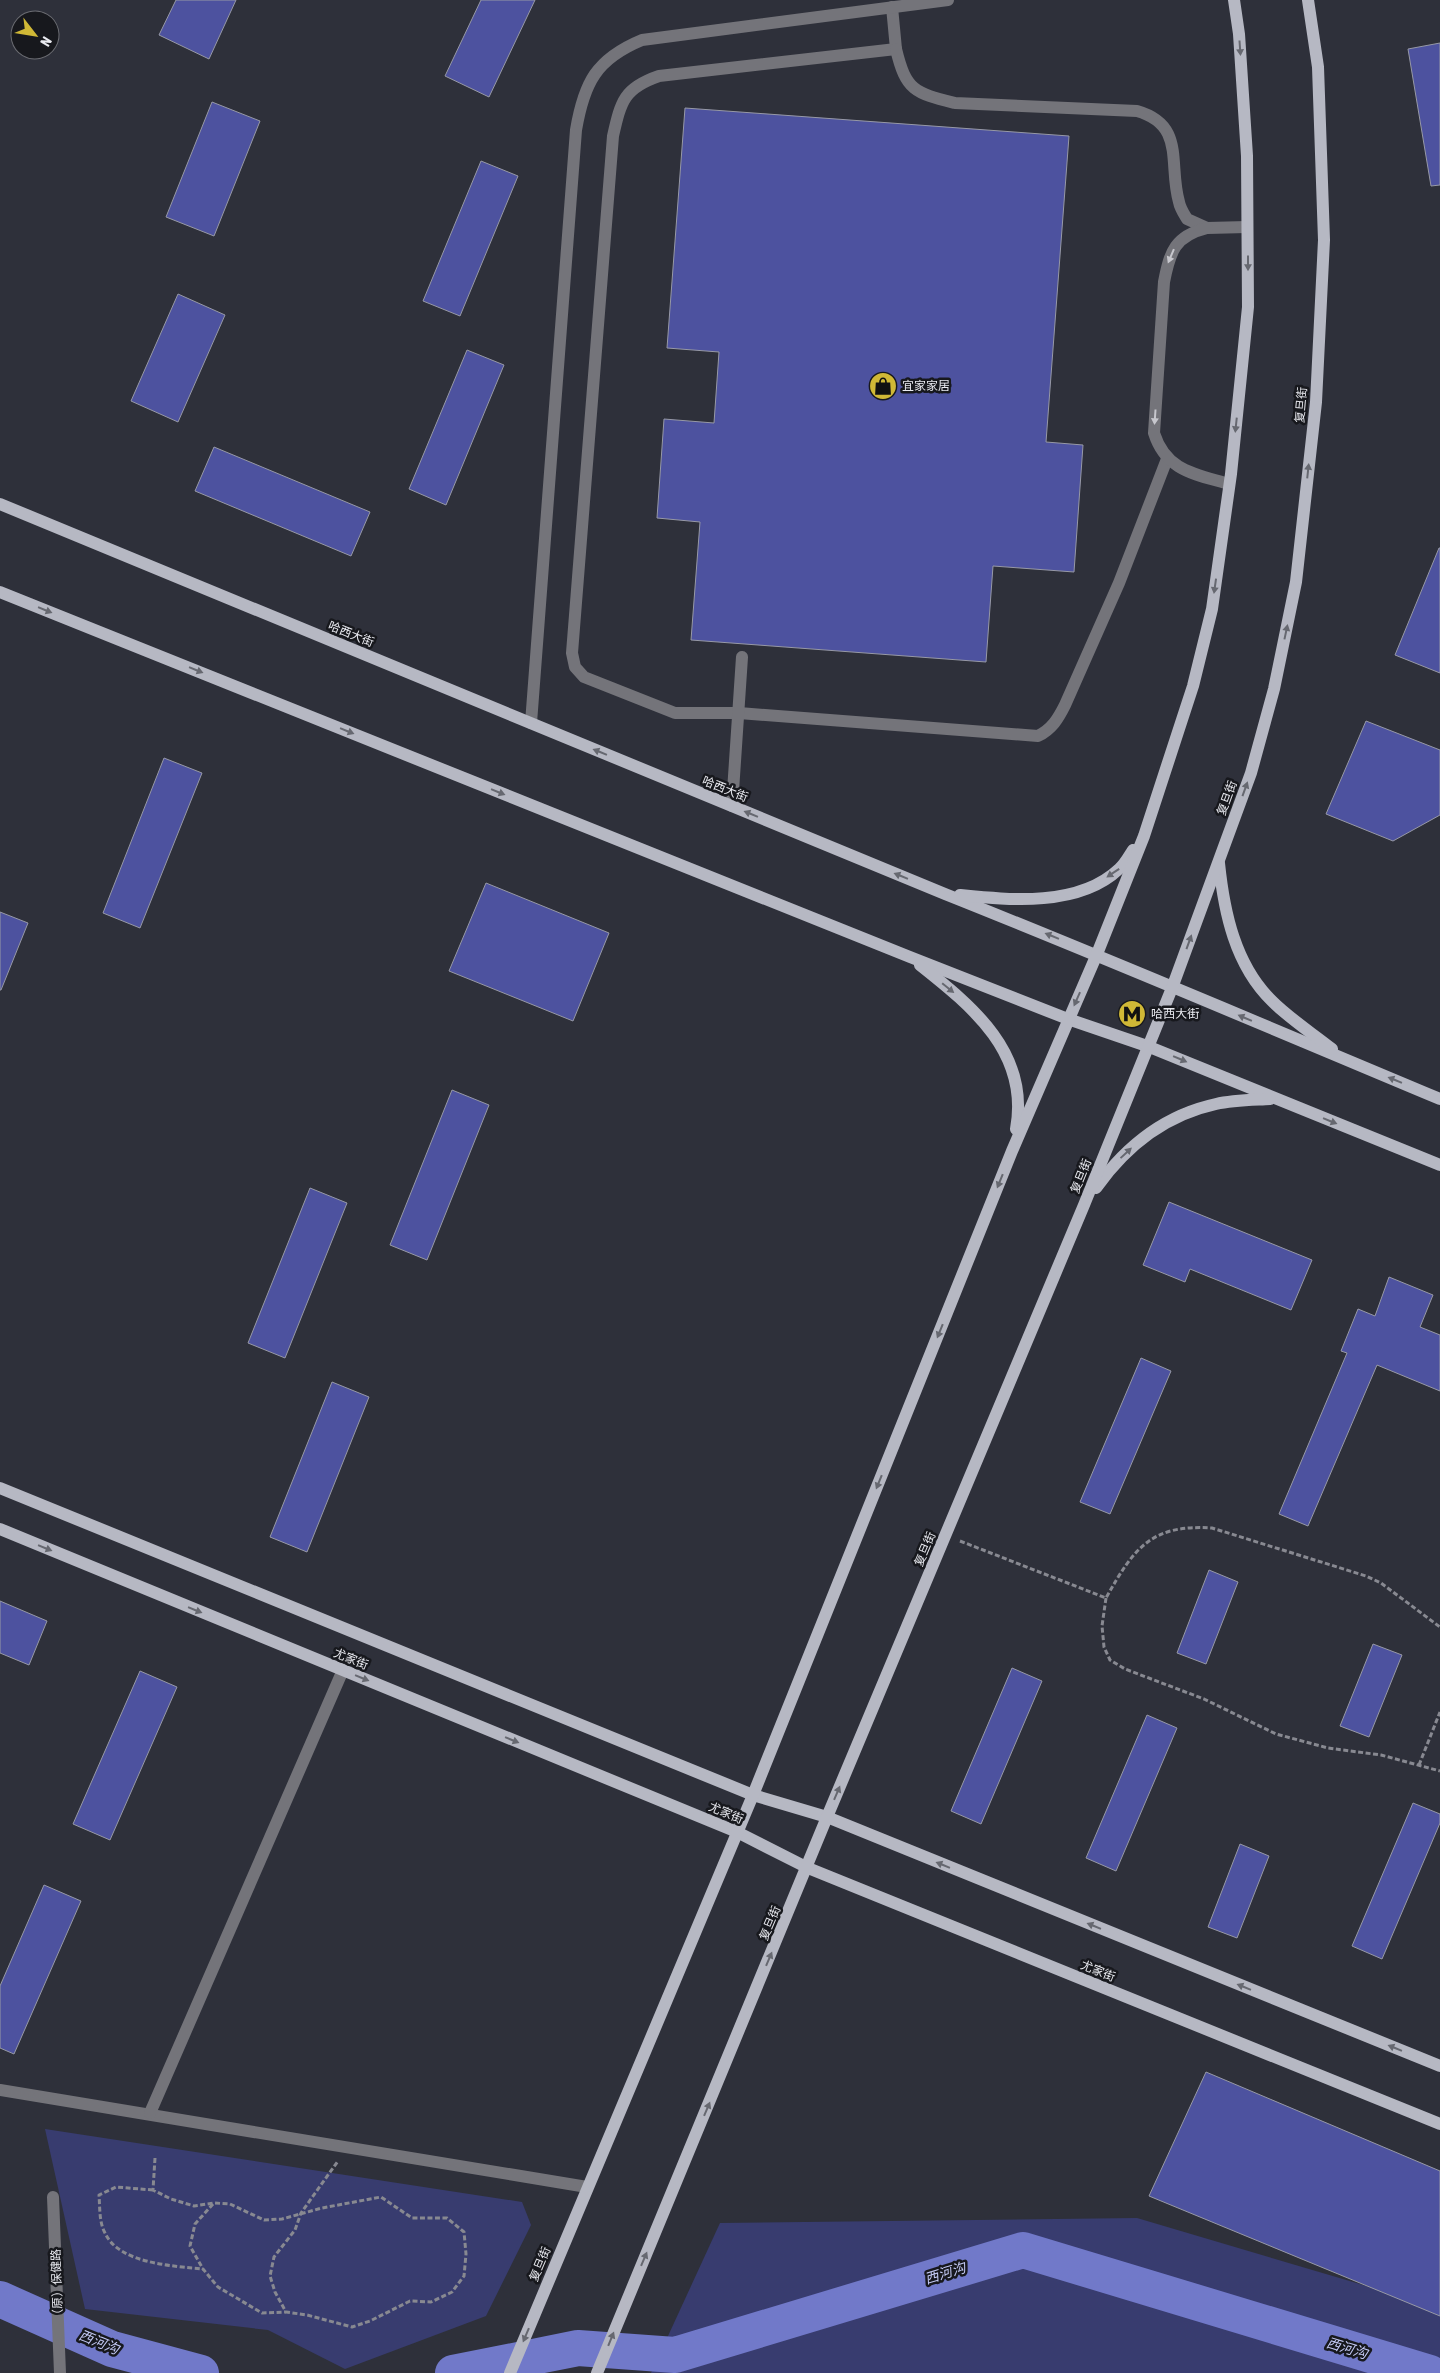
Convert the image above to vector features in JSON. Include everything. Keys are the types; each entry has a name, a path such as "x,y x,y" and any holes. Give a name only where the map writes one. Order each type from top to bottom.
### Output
{"main road":[{"name":"复旦街","path":"510,2373 753,1795 1012,1151 1097,954 1144,836 1193,686 1212,609 1229,484 1248,307 1247,156 1239,34 1234,0"},
{"name":"复旦街","path":"597,2373 1084,1204 1172,988 1251,773 1276,679 1296,582 1316,402 1324,240 1318,67 1308,0"},
{"name":"哈西大街","path":"0,504 945,894 1097,954 1172,988 1440,1099"},
{"path":"0,592 910,957 1068,1019 1147,1046 1440,1165"},
{"path":"945,894 1021,901 1089,888 1119,869 1144,836"},
{"path":"1218,861 1222,896 1232,934 1251,975 1271,1000 1348,1060"},
{"path":"910,957 973,1008 998,1039 1005,1053 1019,1094 1018,1117 1012,1151"},
{"path":"1084,1204 1113,1164 1144,1136 1174,1117 1217,1103 1273,1098"},
{"name":"尤家街","path":"0,1488 753,1795 827,1818 1440,2066"},
{"name":"尤家街","path":"0,1529 737,1832 808,1868 1440,2124"}],"street":[{"path":"531,723 576,130 581,100 591,77 624,48 642,40 948,0"},
{"path":"892,7 896,49 902,73 911,87 926,96 955,103 1137,112 1153,116 1165,127 1172,146 1179,202 1187,219 1207,228"},
{"path":"896,49 659,76 640,83 623,100 615,127 572,653 575,667 584,677 675,713 739,713 1038,736 1048,731 1057,721 1066,705 1102,623 1167,459"},
{"path":"1229,484 1186,470 1167,459 1158,447 1154,432 1164,282 1168,262 1174,248 1182,237 1207,228 1247,227"},
{"path":"732,806 742,657"},
{"path":"150,2113 343,1670"},
{"path":"0,2090 150,2113 587,2187"},
{"name":"（原）保健路","path":"53,2197 60,2373"}],"path":[{"path":"1440,1627 1381,1583 1366,1576 1212,1528 1190,1527 1173,1530 1151,1538 1134,1554 1106,1598 1102,1626 1104,1648 1110,1660 1125,1670 1204,1699 1276,1734 1328,1748 1381,1755 1440,1772"},
{"path":"946,1535 1106,1598"},
{"path":"1419,1765 1440,1712"},
{"path":"286,2312 275,2292 270,2276 274,2257 295,2230 301,2213 348,2147"},
{"path":"153,2190 156,2158"},
{"path":"203,2269 168,2266 137,2258 115,2247 105,2234 100,2212 100,2195 116,2187 153,2190 171,2199 194,2206 214,2203 230,2204 264,2220 282,2219 301,2213 381,2197 412,2218 447,2218 464,2232 466,2254 464,2276 452,2292 431,2302 410,2300 370,2321 352,2327 307,2315 286,2312 262,2313 218,2287 203,2269 190,2246 195,2224 214,2203"}],"shaded area":[{"path":"45,2129 522,2202 531,2225 486,2316 345,2369 268,2330 85,2309"},
{"path":"1137,2218 1397,2295 1440,2316 1440,2373 651,2373 720,2223"}],"building":[{"path":"176,0 236,0 209,59 159,35"},
{"path":"481,0 535,0 489,97 445,76"},
{"path":"1440,43 1440,185 1431,186 1408,49"},
{"path":"212,102 260,121 214,236 166,217"},
{"name":"宜家家居","path":"685,108 1069,136 1046,442 1083,445 1074,572 993,566 986,662 691,640 700,522 657,518 664,419 714,423 719,352 667,348"},
{"path":"481,161 518,176 460,316 423,301"},
{"path":"178,294 225,315 178,422 131,401"},
{"path":"467,350 504,365 446,505 409,489"},
{"path":"214,447 370,512 351,556 195,491"},
{"path":"1440,548 1440,673 1395,655"},
{"path":"1366,721 1440,750 1440,815 1393,841 1326,814"},
{"path":"164,758 202,773 140,928 103,913"},
{"path":"486,883 609,933 573,1021 449,971"},
{"path":"0,912 28,923 1,990 0,990"},
{"path":"452,1090 489,1105 427,1260 390,1245"},
{"path":"310,1188 347,1203 285,1358 248,1343"},
{"path":"1169,1202 1312,1260 1291,1310 1190,1269 1185,1282 1143,1265"},
{"path":"1389,1277 1433,1295 1420,1327 1440,1335 1440,1391 1377,1365 1308,1526 1279,1514 1347,1353 1341,1351 1358,1309 1375,1316"},
{"path":"1141,1358 1171,1371 1110,1514 1080,1502"},
{"path":"332,1382 369,1397 307,1552 270,1537"},
{"path":"1209,1570 1238,1582 1206,1664 1177,1653"},
{"path":"0,1601 47,1621 29,1665 0,1653"},
{"path":"1373,1644 1402,1655 1369,1737 1340,1726"},
{"path":"1012,1668 1042,1681 981,1824 951,1811"},
{"path":"140,1671 177,1687 110,1840 73,1824"},
{"path":"1147,1715 1177,1728 1116,1871 1086,1858"},
{"path":"1413,1803 1440,1814 1440,1823 1382,1959 1352,1946"},
{"path":"1240,1844 1269,1856 1237,1938 1208,1927"},
{"path":"44,1885 81,1901 14,2054 0,2048 0,1986"},
{"path":"1206,2072 1440,2171 1440,2316 1149,2196"}],"waterway":[{"name":"西河沟","path":"453,2373 578,2348 675,2355 1023,2250 1430,2373"},
{"name":"西河沟","path":"0,2299 112,2349 201,2373"}],"place":[{"name":"宜家家居","path":"883,386"},
{"name":"哈西大街","path":"1132,1014"}]}
